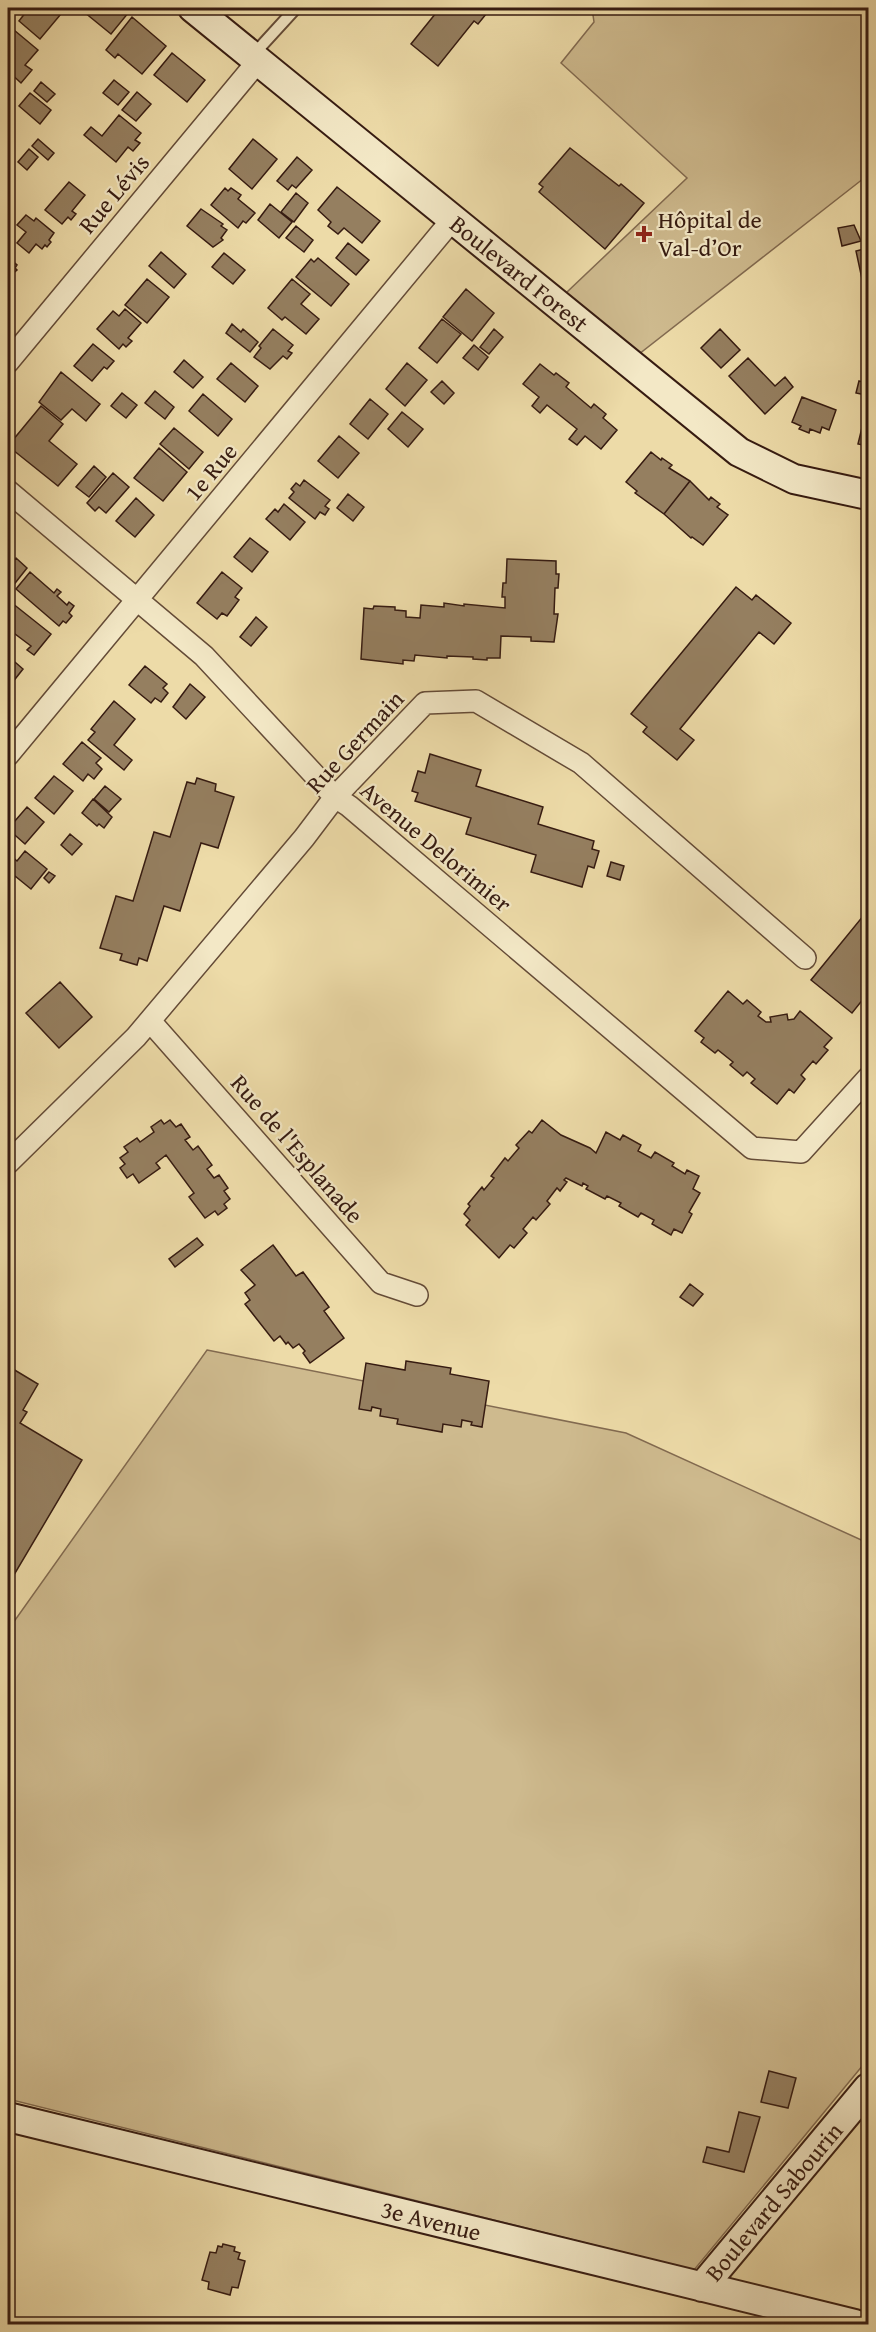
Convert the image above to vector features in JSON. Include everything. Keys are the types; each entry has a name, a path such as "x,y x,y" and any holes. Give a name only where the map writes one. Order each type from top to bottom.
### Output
{"street":[{"name":"Boulevard Forest","path":"193,8 739,452 794,479 868,495"},
{"name":"Rue Lévis","path":"8,362 256,58"},
{"name":"1e Rue","path":"8,755 452,220"},
{"name":"Avenue Delorimier","path":"8,491 204,656 336,797 752,1148 801,1152 868,1078"},
{"name":"Rue Germain","path":"8,1163 150,1021 336,797 425,704 476,702 581,764 805,958"},
{"name":"Rue de l'Esplanade","path":"150,1021 381,1283 417,1295"},
{"name":"Boulevard Sabourin","path":"702,2287 868,2088"},
{"name":"3e Avenue","path":"8,2117 855,2325"}],"lane":[{"path":"256,58 296,8"}],"shaded area":[{"path":"592,8 868,8 868,175 639,354 566,293 687,178 561,63 594,22"},
{"path":"207,1350 626,1433 868,1543 868,2059 694,2270 8,2099 8,1630"}],"building":[{"path":"29,8 66,8 40,39 19,21"},
{"path":"88,8 123,8 129,12 111,34 84,12"},
{"path":"440,8 491,8 478,24 474,21 438,66 411,44"},
{"path":"132,17 166,46 142,74 118,54 115,58 106,50"},
{"path":"14,30 38,50 25,65 32,70 21,83 8,71 8,39"},
{"path":"172,53 205,80 187,102 154,75"},
{"path":"114,80 129,92 118,105 103,93"},
{"path":"41,82 55,94 47,102 34,91"},
{"path":"137,92 151,104 136,121 122,110"},
{"path":"30,93 51,110 40,124 19,106"},
{"path":"119,115 141,133 135,140 140,143 133,151 128,147 116,162 84,135 91,127 102,136"},
{"path":"38,139 54,153 48,160 32,146"},
{"path":"253,139 277,159 252,189 229,169"},
{"path":"570,148 644,203 605,249 539,192 543,187 539,184"},
{"path":"29,149 38,157 27,170 18,162"},
{"path":"297,157 312,170 296,188 292,185 288,190 277,181"},
{"path":"69,182 85,195 72,211 76,214 71,220 68,217 62,224 45,210"},
{"path":"337,187 380,221 362,243 344,228 338,234 328,226 331,222 318,210"},
{"path":"225,188 228,191 231,188 241,195 238,199 255,213 246,223 243,221 238,228 211,205"},
{"path":"296,193 308,203 294,222 281,212"},
{"path":"270,204 292,222 279,238 258,220"},
{"path":"201,209 223,224 221,226 227,230 221,238 223,240 213,247 187,226"},
{"path":"26,215 34,221 36,218 54,233 47,247 45,245 42,249 36,244 29,253 17,243 26,232 17,225"},
{"path":"854,225 861,241 842,246 838,228"},
{"path":"296,226 313,240 304,252 286,238"},
{"path":"348,243 369,260 356,275 336,258"},
{"path":"868,248 868,293 865,293 856,251"},
{"path":"8,252 11,255 9,258 17,265 15,268 17,270 8,278"},
{"path":"161,252 186,274 174,288 149,266"},
{"path":"224,253 245,270 233,284 212,267"},
{"path":"318,258 349,284 331,306 296,277 311,259 314,262"},
{"path":"147,279 169,297 147,323 125,305"},
{"path":"292,279 310,294 301,304 319,319 306,334 285,317 282,320 268,308"},
{"path":"466,289 494,313 472,341 443,317"},
{"path":"125,309 141,323 128,338 132,341 126,347 123,344 119,349 97,329 113,311 119,316"},
{"path":"442,319 461,334 437,363 419,348"},
{"path":"232,324 241,332 243,329 258,342 250,352 226,333"},
{"path":"273,329 293,345 288,351 292,353 287,359 283,356 270,369 254,357 261,348 259,346"},
{"path":"494,329 503,337 489,354 480,347"},
{"path":"720,329 740,350 721,368 701,348"},
{"path":"93,344 114,361 107,369 104,367 92,381 74,366"},
{"path":"474,345 488,357 478,370 463,358"},
{"path":"748,358 775,386 785,377 793,387 765,414 729,376"},
{"path":"184,360 203,377 193,388 174,372"},
{"path":"231,363 258,386 245,402 217,379"},
{"path":"407,363 427,380 405,406 386,389"},
{"path":"540,364 569,383 566,387 591,408 594,404 606,414 603,418 617,430 601,449 585,436 577,445 569,439 577,429 547,405 540,413 532,406 539,397 523,384"},
{"path":"61,372 100,404 86,421 72,409 61,420 39,402"},
{"path":"442,381 454,393 444,404 431,392"},
{"path":"859,381 868,383 866,395 856,393"},
{"path":"155,391 174,407 165,419 145,403"},
{"path":"122,393 137,405 126,418 111,406"},
{"path":"203,394 232,419 218,436 189,411"},
{"path":"802,397 836,410 829,430 822,427 820,433 810,429 809,433 799,429 801,426 792,422"},
{"path":"370,399 388,414 368,439 350,424"},
{"path":"41,406 63,424 49,441 77,464 58,486 8,446"},
{"path":"866,411 868,411 868,446 858,444"},
{"path":"402,412 423,429 408,447 388,429"},
{"path":"174,428 203,452 189,469 160,444"},
{"path":"339,436 359,453 338,478 318,461"},
{"path":"159,448 187,472 163,501 134,478"},
{"path":"651,452 672,465 669,468 690,481 664,514 635,493 637,491 626,482"},
{"path":"94,466 106,477 89,497 76,487"},
{"path":"113,473 129,487 106,513 99,507 95,511 87,503"},
{"path":"304,480 330,500 325,506 329,509 325,515 320,512 315,519 289,498 294,492 291,489 296,483 300,486"},
{"path":"690,481 709,500 711,497 720,504 717,507 728,515 703,545 691,538 664,514"},
{"path":"348,494 364,507 353,521 337,508"},
{"path":"136,498 154,515 135,537 116,521"},
{"path":"284,504 305,522 290,540 266,519 275,509 278,512"},
{"path":"250,538 268,552 252,572 234,557"},
{"path":"16,558 27,568 8,592 8,568"},
{"path":"507,559 556,561 556,574 559,574 558,588 555,588 554,614 558,614 554,642 531,641 531,637 501,636 500,658 487,658 487,660 473,659 473,657 447,656 447,658 415,655 414,661 403,660 403,664 361,659 364,608 395,607 395,610 406,611 406,617 420,618 421,605 444,607 444,603 505,608 505,597 502,597 503,583 506,583"},
{"path":"30,572 54,593 57,589 61,592 57,596 67,605 69,602 74,606 69,613 72,616 66,623 63,621 59,626 16,589"},
{"path":"222,572 242,588 235,597 239,600 227,616 222,613 217,619 197,603"},
{"path":"736,587 752,600 756,595 791,623 774,644 759,632 680,729 694,740 677,760 643,732 647,727 631,714"},
{"path":"12,603 51,634 34,655 27,650 31,646 15,634 13,636 8,632 8,609"},
{"path":"256,617 267,627 251,646 240,637"},
{"path":"8,656 23,669 8,688"},
{"path":"145,666 167,684 163,688 168,693 161,702 155,698 151,703 129,685"},
{"path":"190,684 205,697 186,719 173,707"},
{"path":"114,701 135,719 114,745 132,760 124,770 88,740 95,732 91,729"},
{"path":"82,742 101,758 96,763 102,769 94,779 88,774 83,781 63,764"},
{"path":"430,754 481,770 476,786 543,807 538,824 594,841 592,849 599,851 594,868 588,866 582,887 531,872 536,855 466,834 471,818 415,801 418,793 412,791 418,771 425,773"},
{"path":"54,776 73,791 54,814 35,798"},
{"path":"197,778 216,784 215,791 234,797 218,848 201,843 180,911 164,906 147,961 139,958 137,965 120,960 122,954 100,948 116,896 133,901 154,832 170,837 187,782 195,784"},
{"path":"105,786 121,799 109,812 94,799"},
{"path":"93,799 112,817 104,828 99,824 97,826 82,813"},
{"path":"27,807 44,822 25,844 8,829"},
{"path":"70,834 82,844 72,855 61,845"},
{"path":"25,851 47,869 31,889 15,876 8,885 8,853 17,861"},
{"path":"611,862 624,866 620,880 607,876"},
{"path":"49,872 55,876 49,883 44,878"},
{"path":"868,910 868,993 852,1013 811,980"},
{"path":"60,982 92,1017 59,1048 26,1013"},
{"path":"728,991 743,1004 747,1000 761,1012 758,1016 766,1022 771,1022 770,1017 787,1014 788,1020 794,1019 800,1011 832,1038 824,1047 828,1050 816,1064 813,1061 801,1075 805,1079 794,1093 789,1089 777,1104 751,1083 755,1079 747,1072 743,1076 730,1065 733,1062 718,1050 715,1053 701,1042 704,1038 695,1031"},
{"path":"161,1120 164,1124 170,1120 176,1127 181,1124 190,1137 185,1140 193,1150 198,1146 212,1165 207,1169 214,1178 219,1175 228,1188 224,1191 230,1199 224,1204 227,1208 218,1215 215,1211 205,1218 189,1197 194,1193 166,1155 156,1163 160,1168 139,1183 133,1174 127,1178 120,1168 125,1164 120,1158 128,1152 124,1147 137,1138 140,1142 154,1132 151,1127"},
{"path":"542,1120 561,1135 596,1153 606,1132 620,1140 623,1135 641,1145 638,1151 651,1158 655,1152 674,1163 672,1166 685,1174 687,1170 699,1176 693,1189 700,1193 689,1212 692,1214 682,1233 674,1229 671,1235 652,1224 654,1220 641,1213 638,1217 619,1206 621,1203 607,1196 605,1199 586,1189 588,1186 583,1183 582,1186 566,1178 564,1180 567,1182 560,1191 557,1188 547,1201 550,1204 536,1220 533,1217 523,1229 527,1233 514,1248 510,1245 499,1258 466,1225 470,1220 464,1214 470,1206 468,1204 482,1187 484,1190 494,1178 491,1176 505,1158 508,1161 519,1148 516,1145 529,1131 532,1133"},
{"path":"197,1238 203,1245 175,1267 169,1259"},
{"path":"273,1245 296,1276 303,1272 329,1307 324,1311 344,1338 310,1363 299,1344 293,1348 288,1342 286,1344 280,1336 274,1341 245,1304 250,1300 245,1293 255,1285 241,1270"},
{"path":"690,1284 703,1294 693,1306 680,1297"},
{"path":"406,1361 451,1368 450,1374 489,1381 482,1427 462,1420 461,1427 443,1424 442,1432 397,1424 398,1419 380,1416 381,1409 372,1407 371,1411 359,1409 366,1363 405,1370"},
{"path":"8,1366 38,1384 23,1410 27,1412 20,1423 82,1460 8,1585"},
{"path":"769,2071 796,2078 788,2108 761,2102"},
{"path":"739,2112 760,2117 744,2172 703,2162 707,2147 729,2152"},
{"path":"223,2244 235,2247 234,2251 240,2253 238,2259 245,2261 238,2288 232,2287 230,2295 208,2289 209,2282 202,2280 210,2252 216,2253 218,2246 222,2247"}],"place":[{"name":"Hôpital de Val-d’Or","path":"644,234"}]}
